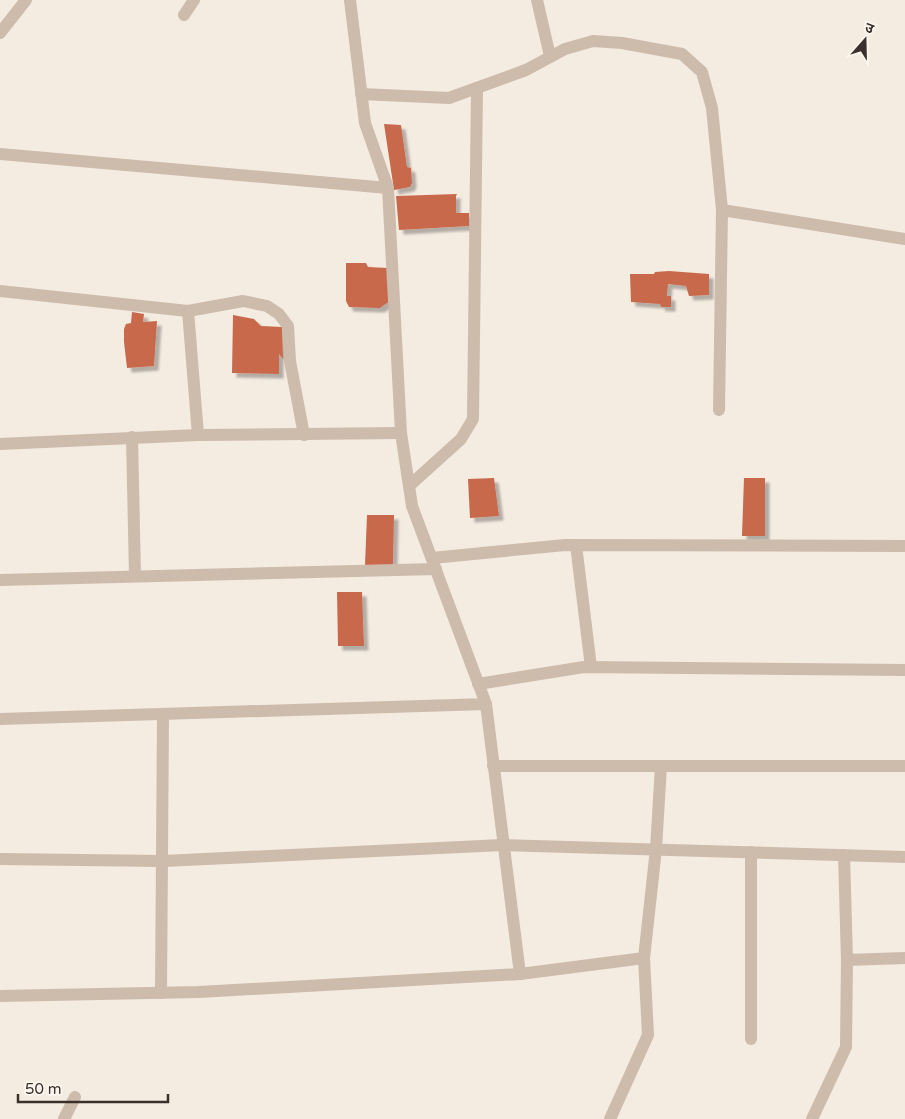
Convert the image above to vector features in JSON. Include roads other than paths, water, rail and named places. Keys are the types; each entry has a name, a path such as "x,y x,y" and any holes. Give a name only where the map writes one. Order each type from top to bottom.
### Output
{"street":[{"path":"0,32 26,0"},
{"path":"184,15 194,0"},
{"path":"350,0 365,123 388,188 401,433 412,506 486,704 520,974"},
{"path":"537,0 550,56"},
{"path":"361,94 449,98 526,70 565,49 593,41 622,43 682,54 702,72 712,108 722,210 719,410"},
{"path":"409,486 461,439 473,419 477,88"},
{"path":"0,154 388,188"},
{"path":"722,210 905,239"},
{"path":"0,291 188,311 243,301 267,306 279,314 288,326 290,361 304,435"},
{"path":"188,311 198,436"},
{"path":"0,444 132,437 401,433"},
{"path":"132,437 135,576"},
{"path":"0,580 434,563 576,545 905,546"},
{"path":"576,545 591,667"},
{"path":"478,684 591,667 905,670"},
{"path":"0,719 486,704"},
{"path":"161,993 163,714"},
{"path":"493,766 905,766"},
{"path":"610,1119 648,1035 644,958 656,849 661,766"},
{"path":"0,859 163,861 503,845 905,857"},
{"path":"751,852 751,1039"},
{"path":"812,1119 846,1047 847,960 844,855"},
{"path":"0,996 161,993 520,974 644,958"},
{"path":"847,960 905,958"},
{"path":"64,1119 75,1097"}]}
